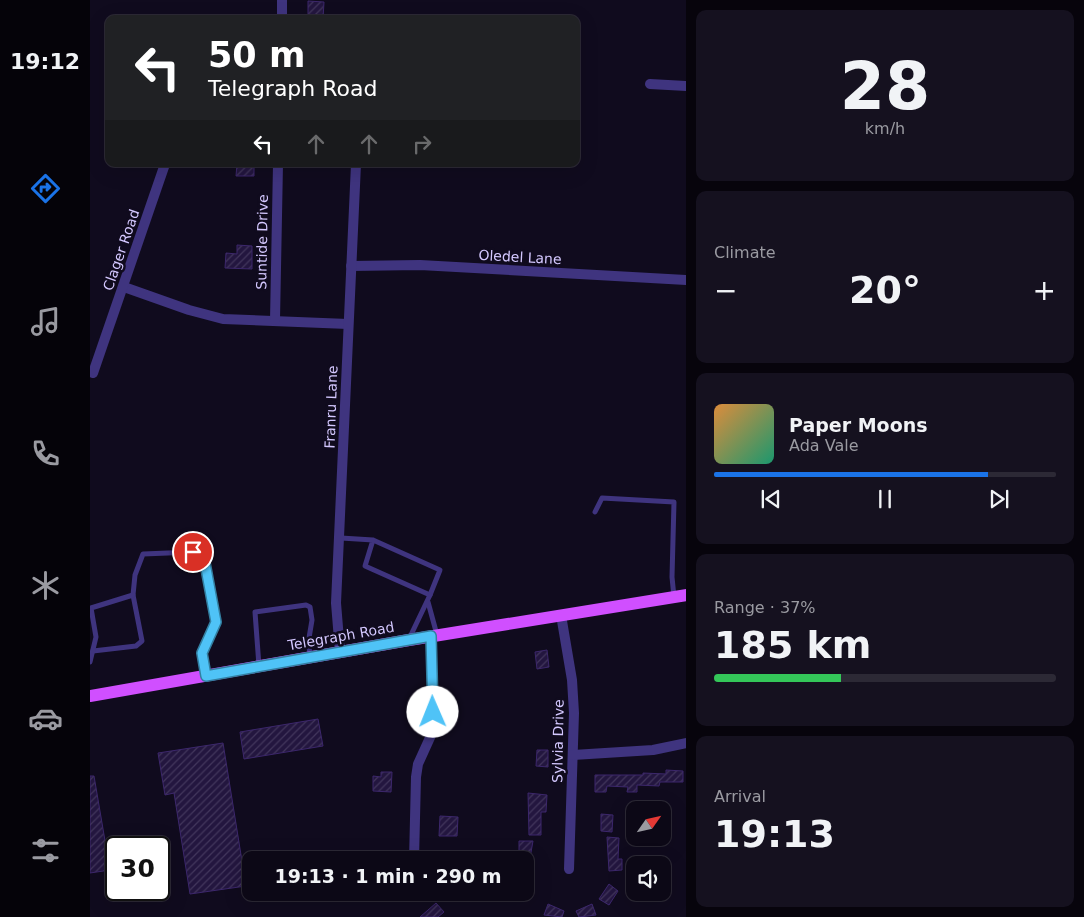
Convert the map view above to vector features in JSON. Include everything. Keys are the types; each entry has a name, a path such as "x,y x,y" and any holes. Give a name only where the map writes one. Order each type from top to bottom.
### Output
{"main road":[{"name":"Telegraph Road","path":"90,696 409,640 680,596"}],"street":[{"path":"282,0 282,15"},
{"path":"650,84 686,86"},
{"name":"Clager Road","path":"93,372 164,167"},
{"name":"Suntide Drive","path":"275,320 278,167"},
{"name":"Franru Lane","path":"340,652 336,603 341,538 348,324 356,167"},
{"name":"Oledel Lane","path":"351,266 420,265 686,280"},
{"path":"124,287 189,310 223,319 348,324"},
{"name":"Sylvia Drive","path":"561,615 572,680 573,755 569,869"},
{"path":"414,851 418,764 433,732 434,636"},
{"path":"573,755 653,750 686,743"}],"lane":[{"path":"595,512 602,498 674,502 672,577 680,596"},
{"path":"341,538 374,540 440,570 428,602 409,640"},
{"path":"374,540 365,566 430,596"},
{"path":"93,652 136,646 142,641 133,595 135,575 143,554 193,552 205,563 216,622 202,653 206,676"},
{"path":"90,662 96,637 91,608 133,595"},
{"path":"428,602 434,636"},
{"path":"259,666 255,612 306,605 310,607 312,620 308,644 311,657"}],"building":[{"path":"308,1 324,2 323,15 308,15"},
{"path":"237,167 254,167 254,176 236,176"},
{"path":"237,245 252,246 252,269 225,268 226,253 237,254"},
{"path":"547,650 549,667 537,669 535,652"},
{"path":"318,719 323,746 244,759 240,732"},
{"path":"223,743 242,861 242,887 190,894 174,793 165,795 158,753"},
{"path":"537,750 548,750 548,767 536,766"},
{"path":"666,770 683,771 683,782 660,782 659,786 637,785 637,792 627,792 628,787 607,786 606,792 595,792 595,775 666,774"},
{"path":"381,772 392,772 391,792 373,791 373,776 381,777"},
{"path":"90,776 94,776 105,841 105,871 90,873"},
{"path":"528,793 547,795 546,812 541,812 541,835 529,835"},
{"path":"601,814 613,815 612,832 601,831"},
{"path":"440,816 458,817 457,836 439,836"},
{"path":"607,837 619,838 618,859 622,859 622,870 609,871"},
{"path":"519,841 533,841 531,851 519,851"},
{"path":"609,884 618,891 609,905 599,899"},
{"path":"436,903 444,912 438,917 420,917"},
{"path":"548,904 564,911 562,917 544,915"},
{"path":"592,904 596,915 579,917 576,911"}],"route":[{"path":"193,552 205,563 216,622 202,653 206,676 431,636 433,712"}]}
